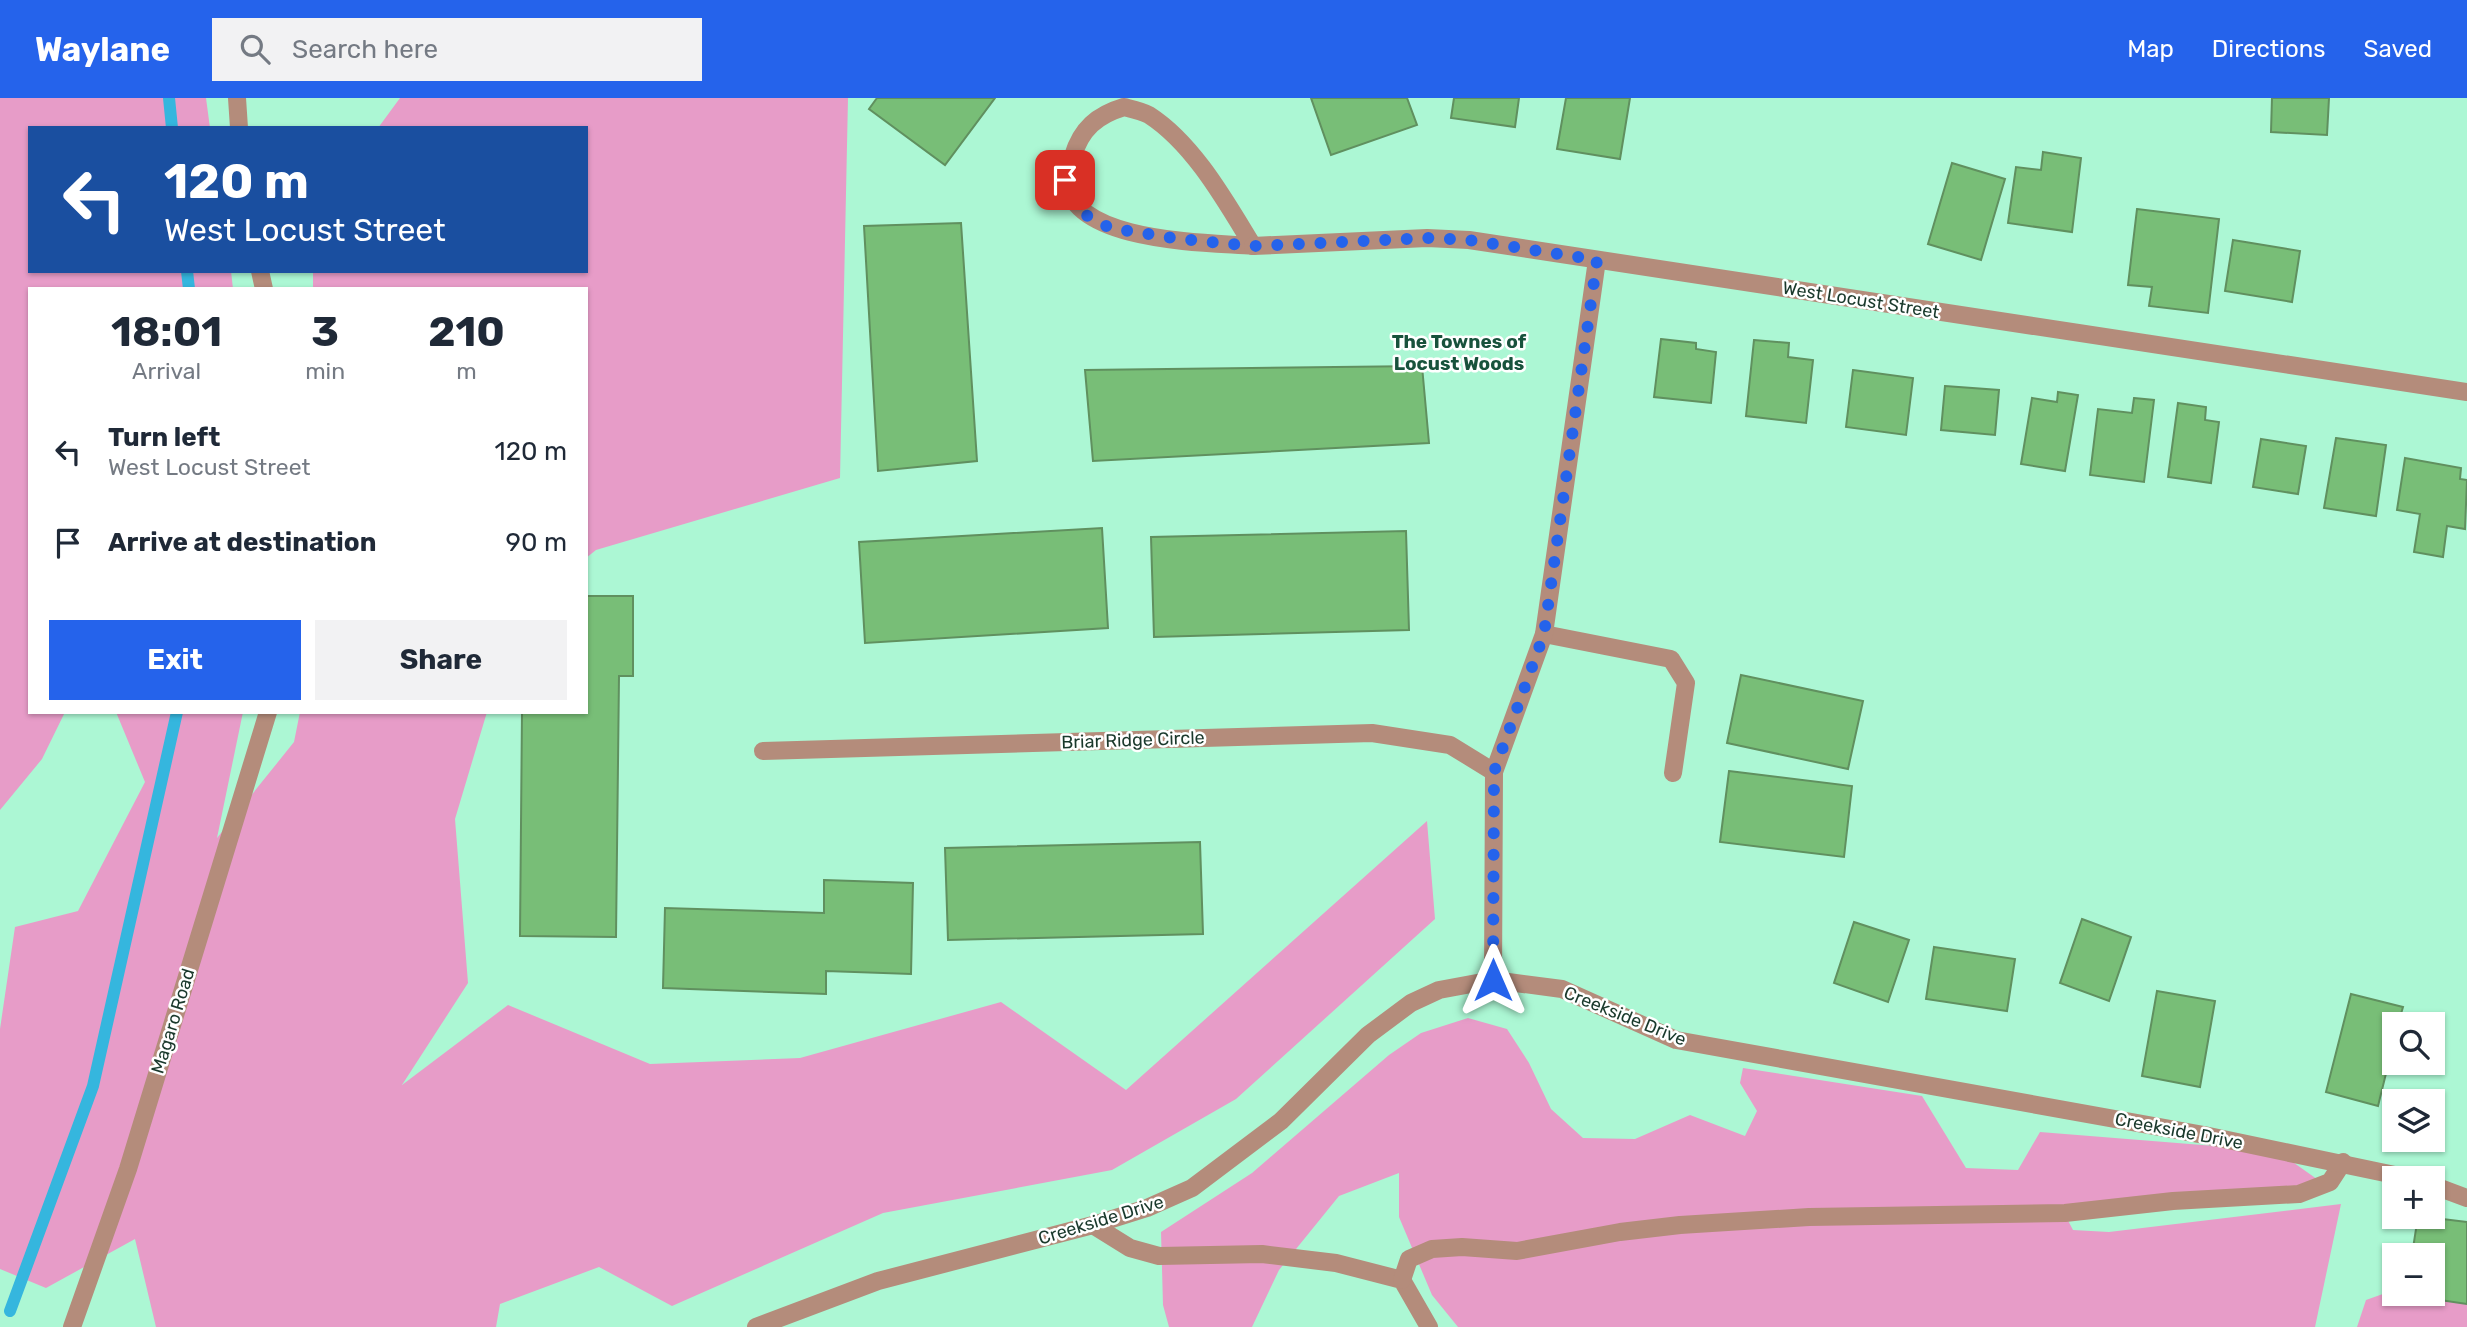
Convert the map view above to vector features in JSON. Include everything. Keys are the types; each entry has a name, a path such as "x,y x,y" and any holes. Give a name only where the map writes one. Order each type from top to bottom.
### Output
{"street":[{"path":"237,98 239,126"},
{"name":"West Locust Street","path":"1253,246 1215,183 1174,137 1148,114 1124,107 1102,113 1077,141 1065,180 1073,202 1086,215 1110,228 1253,246 1427,238 1469,240 2467,392"},
{"path":"1493,980 1494,772 1544,634 1597,260"},
{"path":"1544,634 1671,659 1686,683 1673,772"},
{"name":"Magaro Road","path":"72,1327 128,1169 267,714"},
{"name":"Briar Ridge Circle","path":"764,751 1373,733 1450,745 1494,772"},
{"name":"Creekside Drive","path":"756,1327 878,1281 1093,1225 1147,1208 1192,1188 1230,1163 1281,1121 1368,1035 1411,1003 1439,990 1493,980 1513,980 1562,989 1676,1040 2343,1162 2382,1171"},
{"path":"1402,1280 1409,1259 1432,1249 1462,1247 1517,1251 1620,1232 1680,1225 1809,1217 2065,1213 2173,1201 2299,1194 2330,1182 2343,1162"},
{"path":"2445,1190 2467,1198"},
{"path":"1093,1225 1130,1248 1159,1256 1262,1254 1336,1263 1402,1280 1429,1327"}],"shaded area":[{"path":"0,98 206,98 210,126 28,126 28,273 231,273 233,287 28,287 28,714 64,714 42,759 0,810"},
{"path":"400,98 848,98 840,478 596,550 588,556 588,287 313,287 313,273 588,273 588,126 379,126"},
{"path":"117,714 243,714 217,838 294,742 300,714 486,714 455,819 468,983 402,1085 508,1005 650,1064 800,1058 1001,1002 1126,1090 1427,821 1435,919 1236,1099 1112,1170 883,1213 672,1306 599,1267 500,1304 496,1327 156,1327 135,1239 46,1288 0,1269 0,1029 15,927 78,911 145,782"},
{"path":"1468,1018 1507,1029 1529,1063 1551,1109 1583,1138 1635,1139 1690,1115 1745,1136 1757,1111 1740,1083 1743,1068 1922,1096 1966,1168 2018,1170 2040,1132 2277,1151 2331,1189 2063,1211 2073,1230 2109,1232 2341,1204 2315,1327 1458,1327 1432,1295 1399,1217 1399,1173 1339,1196 1279,1270 1252,1327 1169,1327 1163,1305 1161,1232 1252,1173 1389,1055 1421,1033"},
{"path":"2467,1263 2467,1327 2357,1327 2366,1300 2382,1294 2382,1306 2445,1306 2445,1282"}],"building":[{"path":"877,98 995,98 945,165 869,109"},
{"path":"1311,98 1407,98 1417,125 1331,155"},
{"path":"1454,98 1519,98 1515,127 1451,118"},
{"path":"1566,98 1630,98 1620,159 1557,149"},
{"path":"2272,98 2329,98 2327,135 2271,132"},
{"path":"2043,152 2081,158 2072,232 2008,223 2016,167 2041,170"},
{"path":"1952,163 2005,179 1981,260 1928,244"},
{"path":"2137,209 2219,219 2208,313 2149,306 2152,287 2128,285"},
{"path":"961,223 977,461 878,471 864,226"},
{"path":"2233,240 2300,251 2292,302 2225,291"},
{"path":"1661,339 1696,343 1696,349 1716,352 1711,403 1654,397"},
{"path":"1754,340 1789,343 1788,357 1813,360 1806,423 1746,416"},
{"path":"1422,366 1429,443 1093,461 1085,370"},
{"path":"1853,370 1913,378 1906,435 1846,427"},
{"path":"1945,386 1999,390 1995,435 1941,430"},
{"path":"2058,392 2078,395 2065,471 2021,464 2032,398 2057,402"},
{"path":"2134,398 2154,400 2144,482 2090,475 2098,409 2132,413"},
{"path":"2178,403 2206,407 2205,420 2219,422 2211,483 2168,477"},
{"path":"2336,438 2386,445 2376,516 2324,508"},
{"path":"2261,439 2306,446 2298,494 2253,487"},
{"path":"2405,458 2461,468 2460,479 2467,480 2465,529 2447,526 2443,557 2414,552 2420,514 2397,510"},
{"path":"1102,528 1108,628 865,643 859,542"},
{"path":"1406,531 1409,630 1154,637 1151,537"},
{"path":"588,596 633,596 633,676 619,676 616,937 520,936 522,714 588,714"},
{"path":"1741,675 1863,701 1848,769 1727,743"},
{"path":"1729,771 1852,786 1844,857 1720,842"},
{"path":"1200,842 1203,934 948,940 945,848"},
{"path":"824,880 913,883 911,974 826,971 826,994 663,988 665,908 824,913"},
{"path":"2082,919 2131,937 2109,1001 2060,983"},
{"path":"1854,922 1909,940 1888,1002 1834,983"},
{"path":"1934,947 2015,959 2007,1011 1926,999"},
{"path":"2157,991 2215,1001 2200,1087 2142,1076"},
{"path":"2351,994 2403,1007 2402,1012 2382,1012 2382,1075 2386,1075 2378,1106 2326,1092"},
{"path":"2445,1219 2467,1222 2467,1304 2445,1301 2445,1243 2414,1243 2416,1229 2445,1229"}],"waterway":[{"path":"169,98 172,126"},
{"path":"187,273 189,287"},
{"path":"10,1311 93,1086 177,714"}],"district":[{"name":"The Townes of Locust Woods","path":"1459,352"}],"route":[{"path":"1065,180 1073,202 1086,215 1110,228 1180,239 1253,246 1427,238 1469,240 1597,260 1544,634 1494,772 1493,980"}]}
